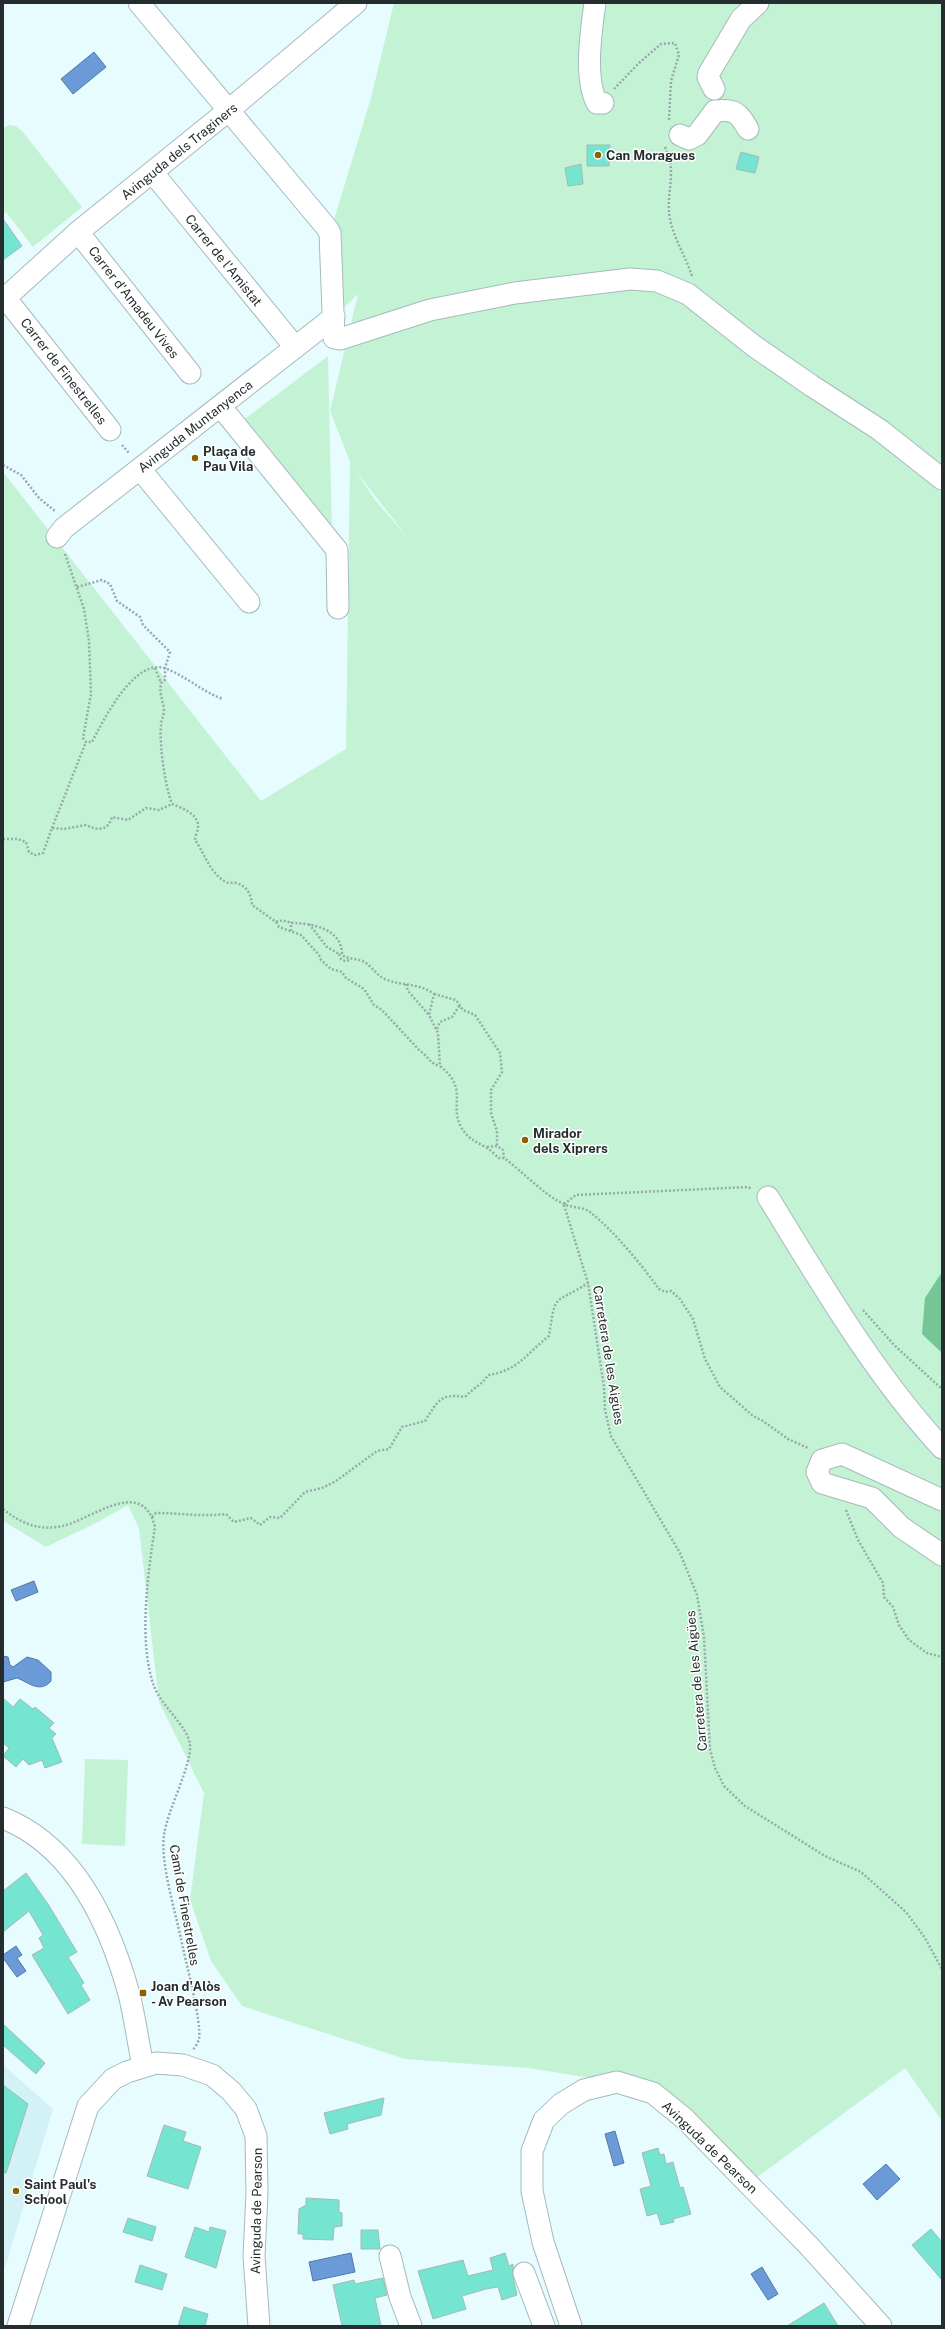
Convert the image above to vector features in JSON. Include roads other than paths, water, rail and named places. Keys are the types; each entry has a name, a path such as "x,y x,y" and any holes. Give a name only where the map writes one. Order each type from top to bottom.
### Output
{"street":[{"path":"139,3 330,233 334,338 340,339 430,310 515,293 630,279 644,279 668,284 697,301 760,350 880,430 942,479"},
{"name":"Avinguda dels Traginers","path":"4,297 78,232 153,173 356,3"},
{"path":"595,3 590,45 592,94 597,103 603,103"},
{"path":"714,89 708,78 709,73 741,19 758,3"},
{"path":"671,138 689,139 698,136 715,112 730,109 740,115 748,129"},
{"name":"Carrer de l'Amistat","path":"153,173 295,347"},
{"name":"Carrer d'Amadeu Vives","path":"78,232 190,373"},
{"name":"Carrer de Finestrelles","path":"4,297 110,430"},
{"name":"Avinguda Muntanyenca","path":"61,532 334,317"},
{"path":"221,407 338,550 338,608"},
{"path":"140,469 249,602"},
{"path":"768,1197 858,1338 923,1427 942,1448"},
{"path":"942,1500 842,1454 822,1460 817,1472 822,1483 872,1498 901,1527 942,1555"},
{"path":"3,1818 43,1841 81,1881 111,1940 129,1995 143,2066"},
{"name":"Avinguda de Pearson","path":"18,2326 88,2106 113,2080 143,2066 156,2063 183,2065 212,2075 231,2091 246,2109 256,2136 257,2193 254,2256 259,2326"},
{"name":"Avinguda de Pearson","path":"571,2326 543,2242 532,2191 532,2151 544,2120 561,2104 584,2090 617,2082 653,2093 684,2119 809,2246 881,2326"},
{"path":"390,2256 400,2297 411,2326"},
{"path":"524,2273 544,2326"}],"water":[{"path":"94,52 106,67 73,94 61,79"},
{"path":"34,1581 38,1592 16,1601 11,1590"},
{"path":"3,1656 8,1657 10,1665 13,1667 27,1657 38,1660 51,1672 51,1681 43,1687 34,1686 17,1678 3,1682"},
{"path":"16,1946 22,1955 17,1958 26,1971 17,1977 3,1958 3,1955"},
{"path":"615,2131 624,2163 614,2166 605,2134"},
{"path":"886,2164 900,2179 877,2200 863,2184"},
{"path":"351,2253 355,2272 313,2281 309,2262"},
{"path":"762,2267 778,2294 768,2300 751,2274"}],"place":[{"name":"Can Moragues","path":"598,155"},
{"name":"Plaça de Pau Vila","path":"195,458"},
{"name":"Mirador dels Xiprers","path":"525,1140"},
{"name":"Joan d'Alòs - Av Pearson","path":"143,1993"},
{"name":"Saint Paul's School","path":"16,2191"}]}
